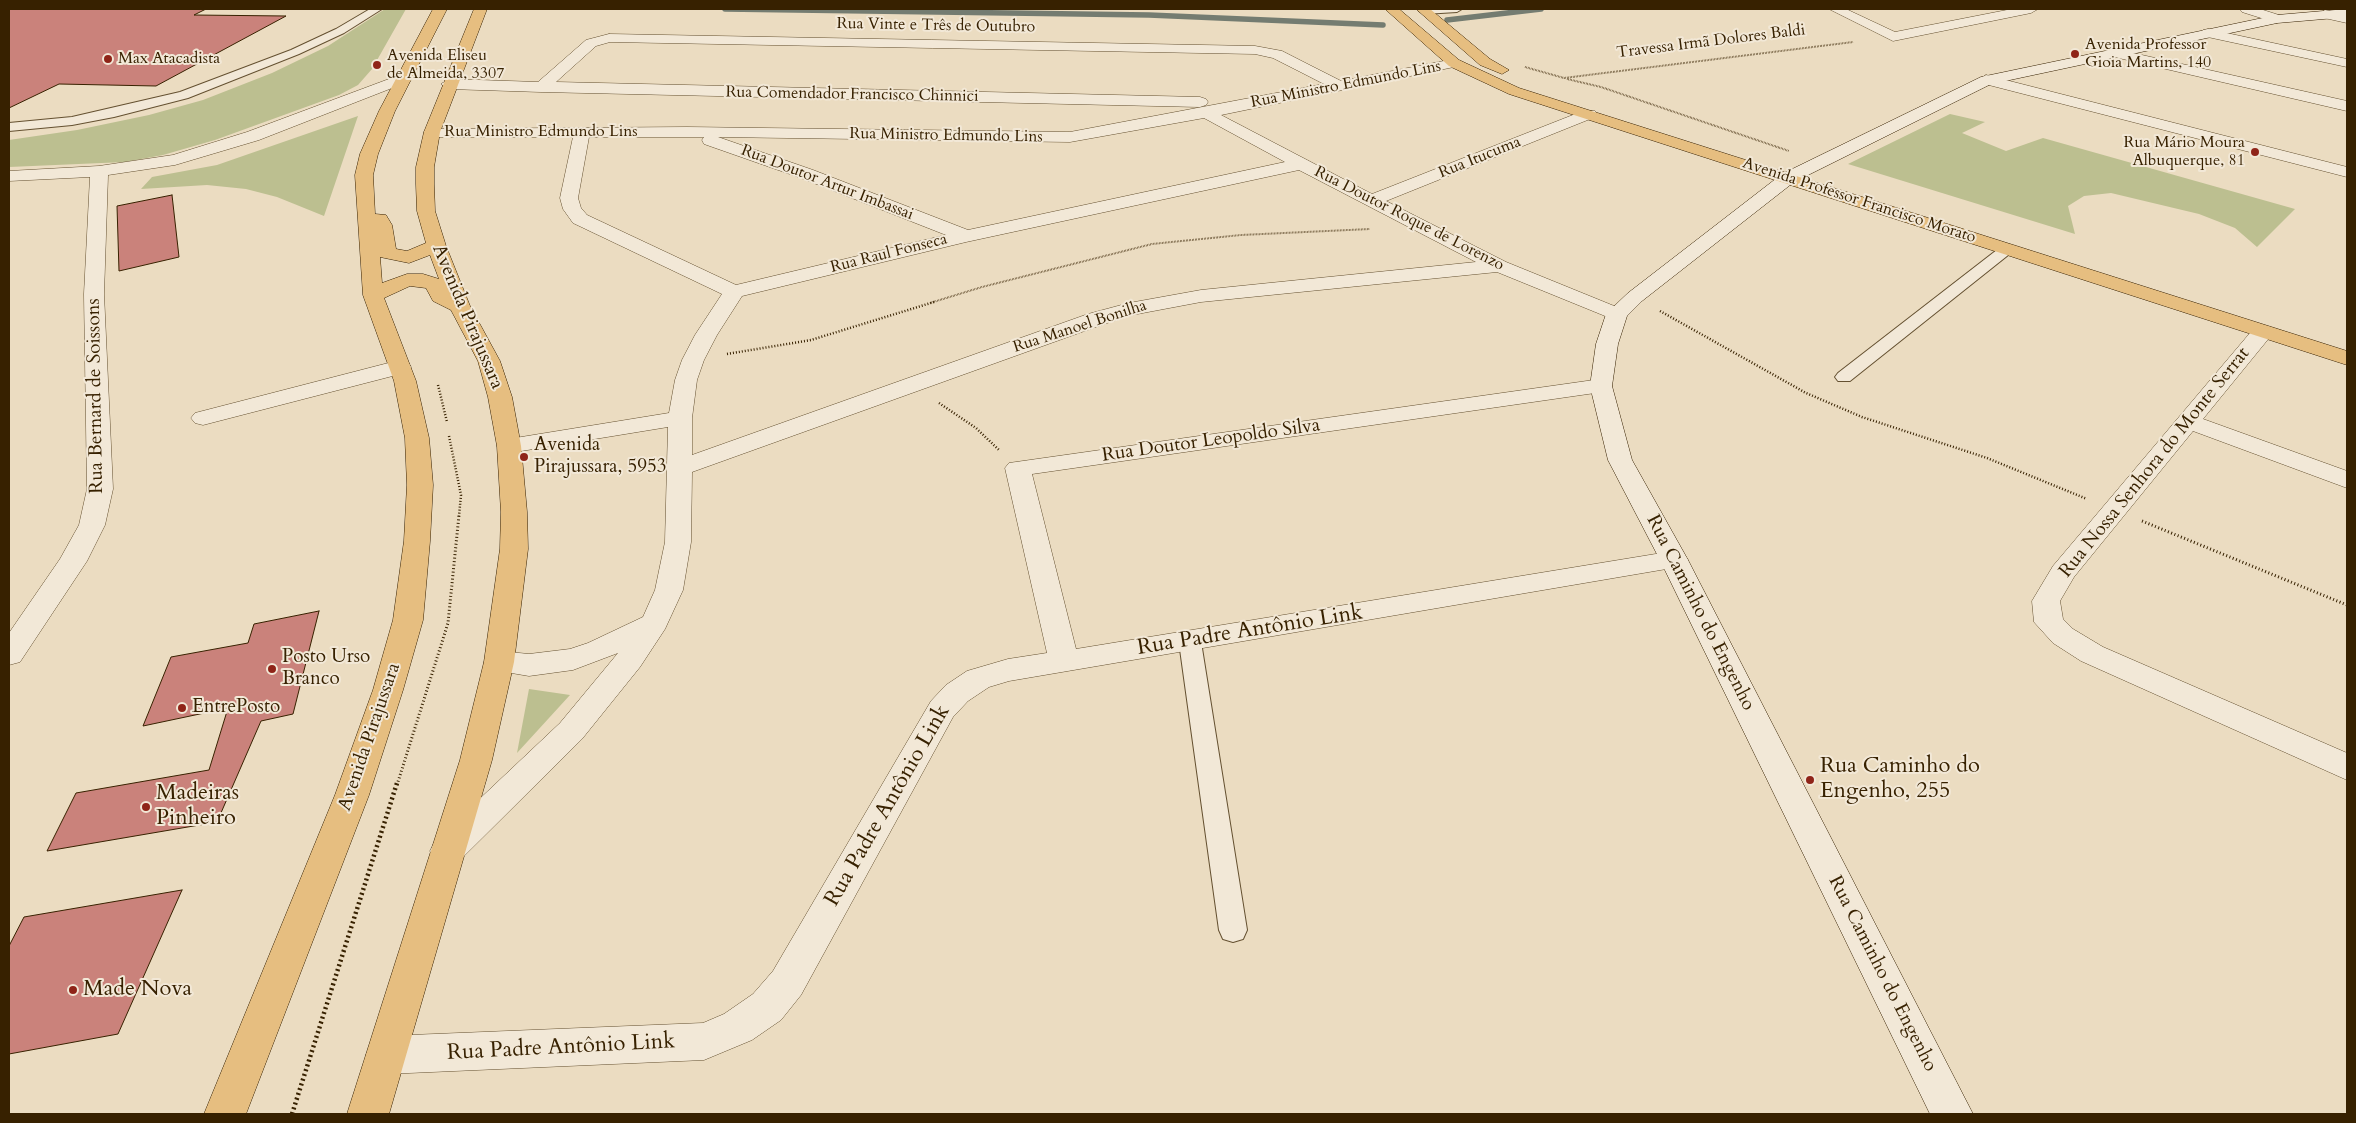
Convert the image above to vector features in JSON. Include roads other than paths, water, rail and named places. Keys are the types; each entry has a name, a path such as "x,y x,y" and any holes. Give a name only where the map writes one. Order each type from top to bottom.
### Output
{"main road":[{"name":"Avenida Pirajussara","path":"225,1114 352,795 388,690 408,620 417,542 420,485 418,438 400,367 373,295 364,175 369,154 387,111 440,9"},
{"name":"Avenida Pirajussara","path":"368,1114 476,760 499,662 514,550 514,512 509,446 500,397 490,361 460,306 436,246 426,211 424,167 432,132 449,84 481,9"},
{"name":"Avenida Professor Francisco Morato","path":"1391,9 1454,63 1514,91 1589,114 1804,169 2007,249 2347,358"},
{"path":"1423,10 1472,51 1495,67 1515,75"},
{"name":"Avenida Professor Francisco Morato","path":"1688,130 1804,169 2347,340"},
{"path":"366,210 378,216 383,225 387,254 408,257 436,246"},
{"path":"373,295 407,280 423,280 435,284 440,297 460,306"}],"street":[{"path":"1836,9 1893,37 2032,9"},
{"path":"2248,9 2277,18"},
{"path":"1626,305 1804,169 1986,80 2277,18 2347,13"},
{"path":"2325,14 2347,19"},
{"path":"2208,33 2347,63"},
{"name":"Rua Vinte e Três de Outubro","path":"541,87 591,43 609,38 1255,50 1277,54 1338,86"},
{"path":"2115,53 2347,106"},
{"name":"Rua Ministro Edmundo Lins","path":"432,132 687,132 1070,138 1254,104 1454,63"},
{"path":"15,186 52,174 99,171 176,160 208,151 315,113 405,78"},
{"path":"1986,80 2347,172"},
{"name":"Rua Comendador Francisco Chinnici","path":"449,84 1254,104"},
{"path":"315,113 353,108 387,111"},
{"name":"Rua Doutor Roque de Lorenzo","path":"1206,113 1371,201 1499,266 1626,305"},
{"name":"Rua Itucuma","path":"1371,201 1589,114"},
{"path":"447,851 571,731 624,667 655,622 669,590 678,542 680,418 686,380 693,360 706,335 734,292 580,219 572,209 569,198 582,132"},
{"name":"Rua Doutor Artur Imbassai","path":"687,132 807,174 966,236"},
{"name":"Rua Raul Fonseca","path":"734,292 966,236 1301,164"},
{"name":"Rua Bernard de Soissons","path":"9,655 73,561 92,525 100,489 94,294 99,171"},
{"name":"Rua Manoel Bonilha","path":"679,468 1096,319 1155,304 1201,296 1499,266"},
{"name":"Rua Caminho do Engenho","path":"1626,305 1607,344 1601,386 1620,460 1674,560 1952,1114"},
{"name":"Rua Nossa Senhora do Monte Serrat","path":"2264,332 2187,421 2116,510 2063,572 2046,601 2049,622 2063,636 2092,654 2347,767"},
{"path":"204,418 400,367"},
{"name":"Rua Doutor Leopoldo Silva","path":"1064,661 1018,468 1601,386"},
{"path":"509,446 680,418"},
{"path":"2187,421 2347,480"},
{"name":"Rua Padre Antônio Link","path":"386,1055 704,1041 738,1027 767,1007 787,983 942,709 957,693 978,678 1008,670 1190,642 1674,560"},
{"path":"499,662 529,665 573,659 599,650 655,622"}],"lane":[{"path":"9,127 72,121 106,115 184,95 295,52 340,31 377,9"},
{"path":"1423,10 1457,9"},
{"path":"1844,377 2007,249"},
{"path":"1190,642 1233,930"}],"waterway":[{"path":"725,9 1149,15 1383,25"},
{"path":"1447,20 1541,9"}],"place":[{"name":"Avenida Professor Gioia Martins, 140","path":"2075,54"},
{"name":"Max Atacadista","path":"108,59"},
{"name":"Avenida Eliseu de Almeida, 3307","path":"377,65"},
{"name":"Rua Mário Moura Albuquerque, 81","path":"2255,152"},
{"name":"Avenida Pirajussara, 5953","path":"524,457"},
{"name":"Posto Urso Branco","path":"272,669"},
{"name":"EntrePosto","path":"182,708"},
{"name":"Rua Caminho do Engenho, 255","path":"1810,780"},
{"name":"Madeiras Pinheiro","path":"146,807"},
{"name":"Made Nova","path":"73,990"}]}
